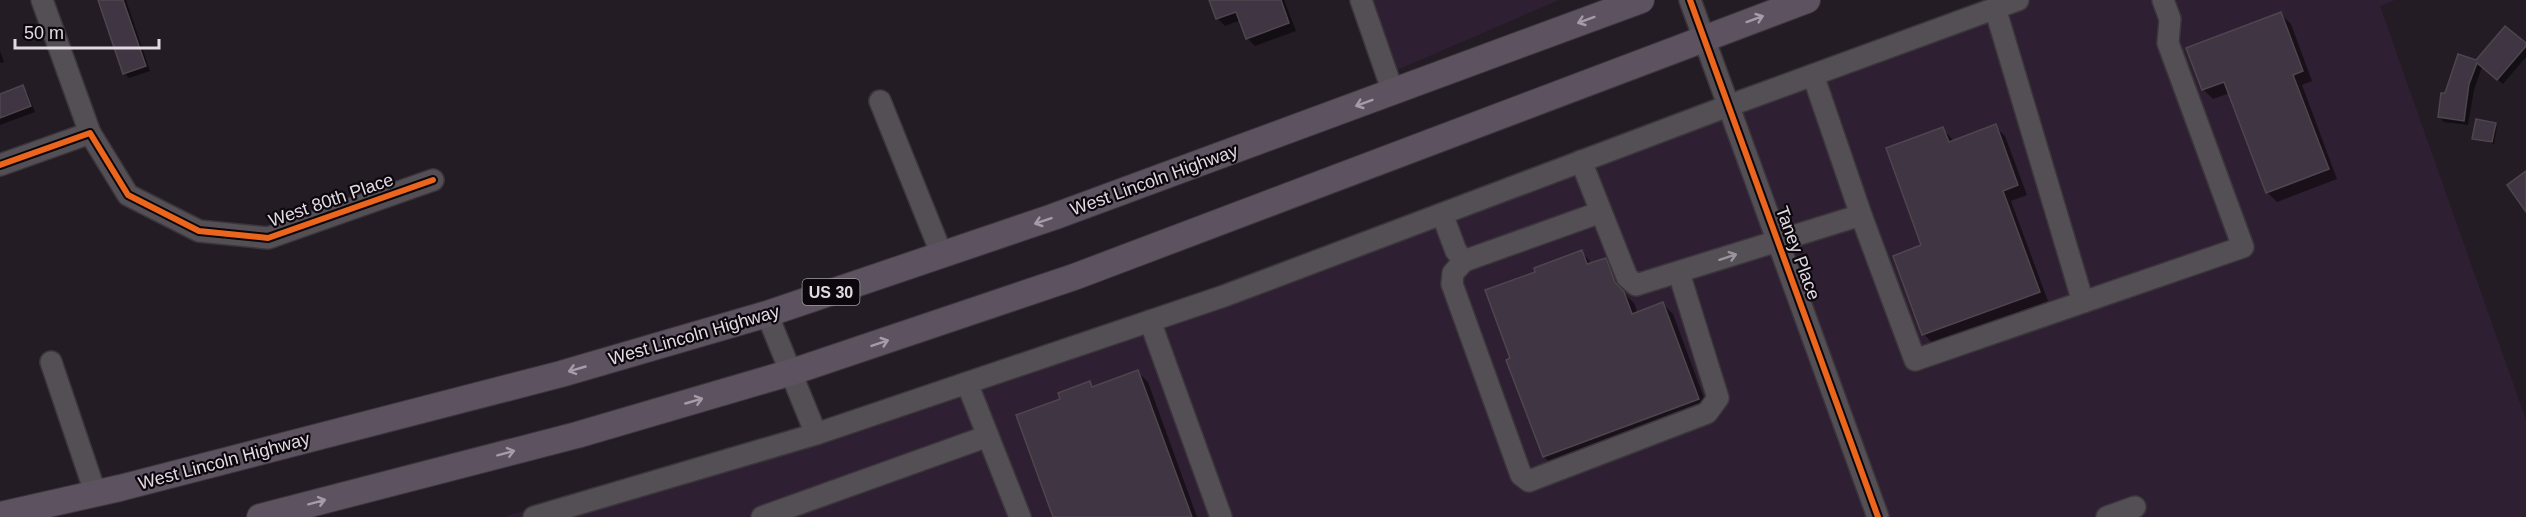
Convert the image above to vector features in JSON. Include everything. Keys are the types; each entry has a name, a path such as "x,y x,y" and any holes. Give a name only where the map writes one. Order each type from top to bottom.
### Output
{"main road":[{"name":"West Lincoln Highway","path":"0,515 561,374 767,314 1053,218 1641,0"},
{"path":"260,517 578,435 792,372 1074,277 1807,0"}],"street":[{"name":"West 80th Place","path":"42,0 90,133 128,195 199,231 268,238 433,180"},
{"name":"Taney Place","path":"1689,0 1878,517"},
{"path":"534,517 816,434 1224,296 1728,105 2018,0"},
{"path":"1813,75 1915,360 2243,247 2168,43 2170,19 2163,0"},
{"path":"1364,1 1393,92"},
{"path":"1995,8 2083,302"},
{"path":"880,101 942,255"},
{"path":"0,165 90,133"},
{"path":"1581,161 1627,277 1636,285 1861,214"},
{"path":"1601,212 1464,261 1454,273 1452,284 1521,475 1529,481 1707,413 1718,398 1679,273"},
{"path":"1442,214 1456,251 1464,261"},
{"path":"767,314 816,434"},
{"path":"1150,321 1221,517"},
{"path":"51,362 95,492"},
{"path":"967,383 1020,517"},
{"path":"762,517 988,436"},
{"path":"2107,517 2135,507"}],"shaded area":[{"path":"1349,0 1559,0 1376,79"},
{"path":"2011,0 2395,0 2380,6 2526,420 2526,517 504,517 1224,296"}],"building":[{"path":"98,0 123,0 146,66 123,74"},
{"path":"1209,0 1281,0 1289,23 1246,39 1236,12 1216,19"},
{"path":"2281,12 2303,71 2293,75 2329,169 2266,193 2224,82 2202,90 2186,48"},
{"path":"2505,26 2526,43 2526,46 2497,80 2477,63 2469,84 2464,121 2438,117 2441,93 2445,93 2458,54 2476,60"},
{"path":"23,85 31,106 0,118 0,94"},
{"path":"2476,119 2496,123 2492,142 2472,139"},
{"path":"1996,124 2018,185 2003,191 2040,292 1922,335 1893,256 1921,245 1886,148 1943,127 1949,142"},
{"path":"2526,171 2526,212 2507,185"},
{"path":"1582,250 1587,264 1606,258 1615,282 1624,292 1632,314 1663,302 1699,399 1543,457 1506,360 1510,358 1485,290 1535,272 1534,268"},
{"path":"1138,370 1192,517 1053,517 1016,415 1060,399 1058,393 1090,381 1092,387"}],"cycle path":[{"path":"1690,0 1878,517"},
{"path":"0,165 90,133 128,195 199,231 268,238 433,180"}]}
